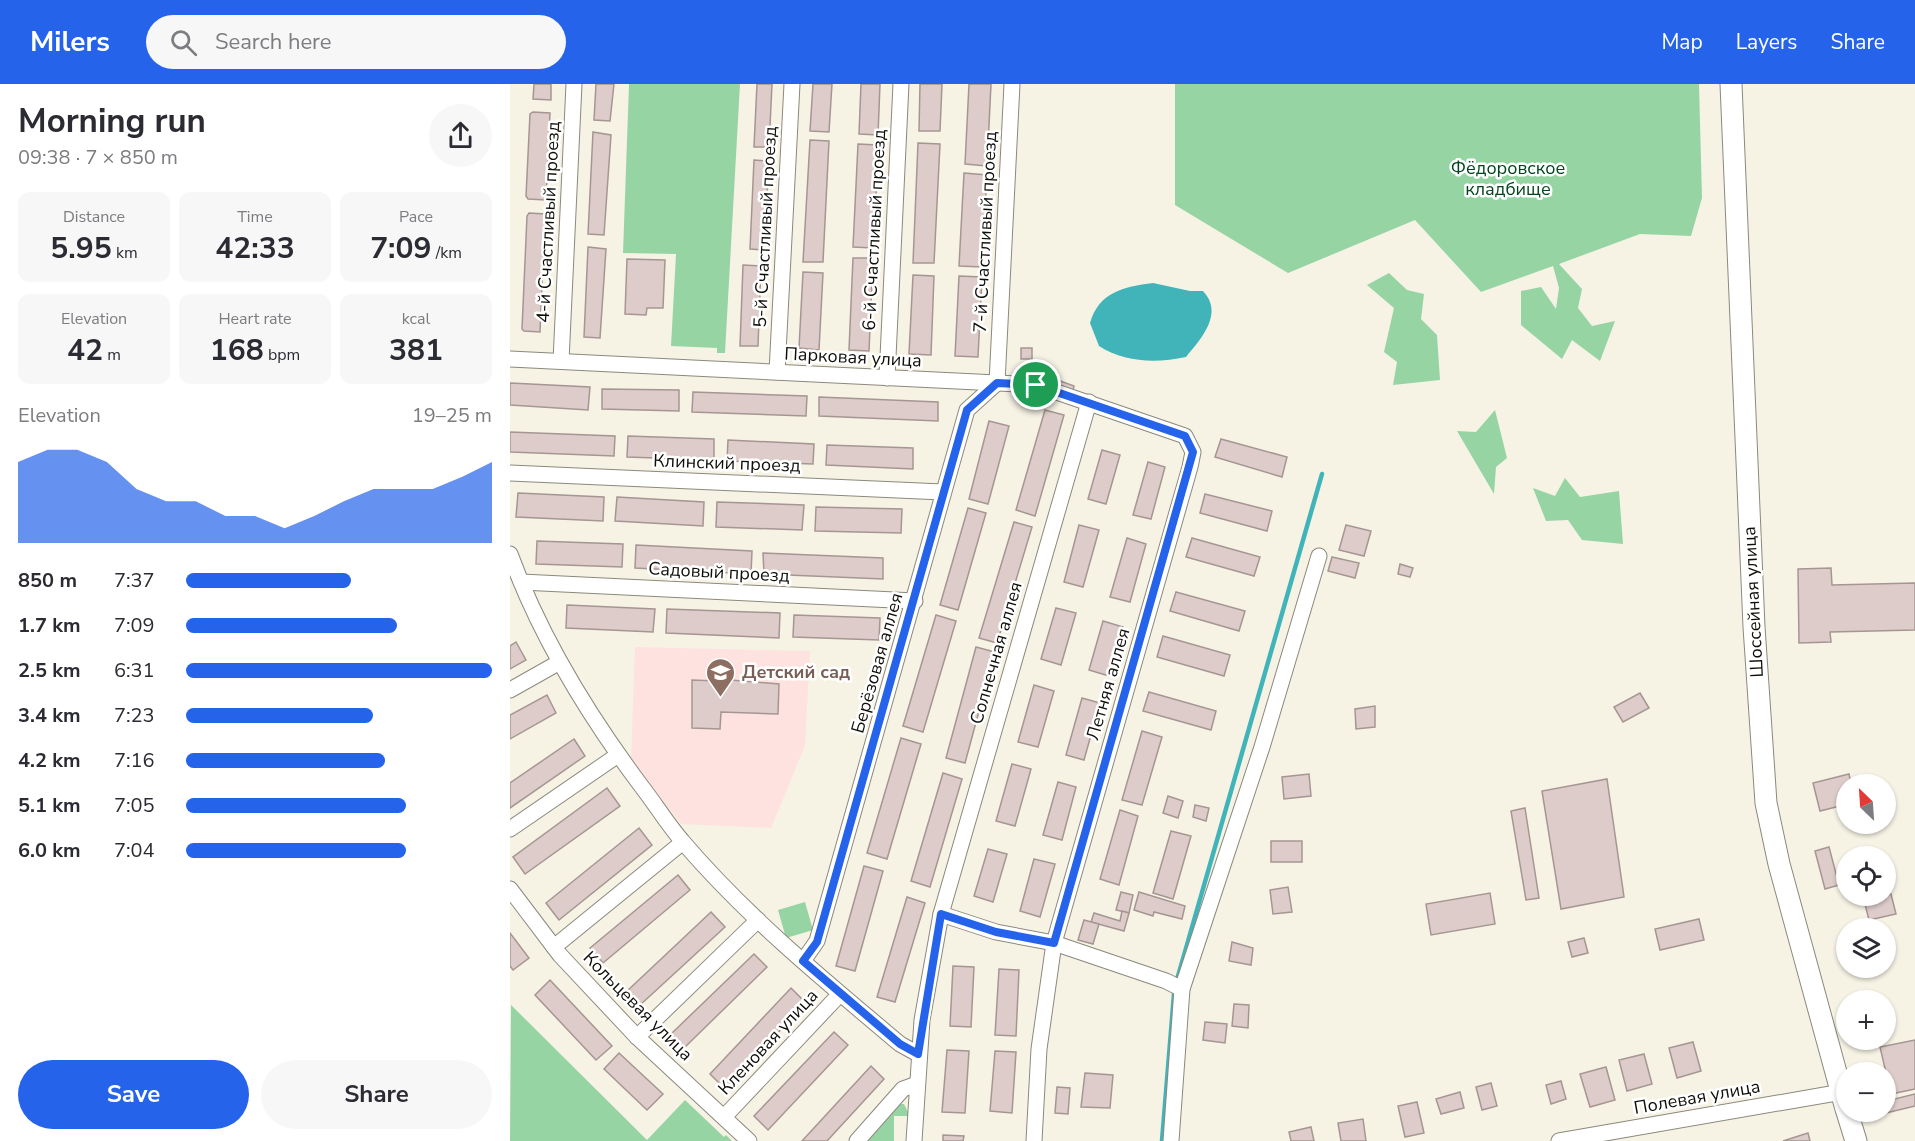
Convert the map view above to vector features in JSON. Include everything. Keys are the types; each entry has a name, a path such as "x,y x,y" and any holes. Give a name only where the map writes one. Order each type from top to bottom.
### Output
{"main road":[{"name":"Шоссейная улица","path":"1731,84 1756,664 1766,803 1779,864 1836,1071"},
{"name":"Шоссейная улица","path":"1850,1122 1856,1141"}],"street":[{"name":"4-й Счастливый проезд","path":"561,361 574,84"},
{"name":"5-й Счастливый проезд","path":"777,372 792,84"},
{"name":"6-й Счастливый проезд","path":"887,378 901,84"},
{"name":"7-й Счастливый проезд","path":"997,383 1012,84"},
{"name":"Парковая улица","path":"510,359 1036,385 1185,436"},
{"name":"Берёзовая аллея","path":"803,961 817,942 967,410 997,383"},
{"name":"Солнечная аллея","path":"914,1141 918,1054 941,914 1089,402"},
{"name":"Летняя аллея","path":"1034,1141 1039,1049 1054,943 1190,467 1193,452 1185,436"},
{"name":"Клинский проезд","path":"510,473 943,492"},
{"path":"1171,1141 1182,989 1262,747 1319,556"},
{"name":"Кленовая улица","path":"511,561 558,663 618,755 683,842 758,920 803,961 900,1044 918,1054"},
{"name":"Садовый проезд","path":"521,582 915,601"},
{"path":"510,690 558,663"},
{"path":"510,829 618,755"},
{"path":"554,947 683,842"},
{"name":"Кольцевая улица","path":"510,889 554,947 637,1037 749,1141"},
{"path":"941,914 996,932 1054,943 1182,989"},
{"path":"637,1037 758,920"},
{"name":"Кленовая улица","path":"724,1117 840,994"},
{"path":"857,1141 903,1089 917,1084"},
{"name":"Полевая улица","path":"1559,1141 1836,1105"}],"shaded area":[{"name":"Детский сад","path":"635,647 810,651 805,746 771,828 681,824 631,759"}],"green space":[{"path":"629,84 740,84 725,353 717,353 717,348 671,346 676,254 623,253"},
{"name":"Фёдоровское кладбище","path":"1175,84 1699,84 1702,198 1691,236 1640,234 1559,264 1582,289 1578,308 1592,326 1615,321 1600,361 1572,340 1562,359 1521,325 1521,291 1541,287 1556,309 1559,288 1553,266 1481,292 1415,220 1288,273 1175,205"},
{"path":"1389,273 1407,290 1424,294 1421,319 1437,335 1440,380 1393,385 1397,362 1384,352 1394,308 1367,285"},
{"path":"1495,410 1507,458 1496,467 1494,494 1457,431 1476,432"},
{"path":"1565,478 1580,497 1619,491 1623,544 1582,540 1568,520 1546,521 1533,488 1555,496"},
{"path":"805,902 813,930 786,938 778,910"},
{"path":"511,1005 647,1140 685,1100 724,1137 726,1135 732,1141 510,1141"},
{"path":"895,1104 904,1104 910,1116 894,1116 894,1141 864,1141"}],"water":[{"path":"1153,283 1190,291 1203,291 1209,299 1211,317 1208,325 1204,334 1186,357 1153,361 1130,359 1099,346 1090,323 1099,304 1122,289"}],"building":[{"path":"534,84 551,84 551,100 533,99"},
{"path":"596,84 614,84 610,121 594,120"},
{"path":"757,84 772,84 769,147 754,147"},
{"path":"813,84 832,84 829,132 810,131"},
{"path":"861,84 880,84 878,135 859,134"},
{"path":"920,84 942,84 940,131 919,131"},
{"path":"969,84 991,84 987,166 965,164"},
{"path":"533,112 550,113 546,200 528,199 526,196 530,114"},
{"path":"593,132 611,135 604,235 588,234"},
{"path":"810,140 829,141 823,262 803,262"},
{"path":"918,143 940,144 934,263 913,263"},
{"path":"858,144 878,145 874,248 853,247"},
{"path":"754,160 769,161 764,250 750,249"},
{"path":"964,173 987,175 982,267 959,266"},
{"path":"529,213 545,214 540,332 522,329 527,216"},
{"path":"588,247 606,249 600,338 584,337"},
{"path":"853,258 873,258 869,351 849,350"},
{"path":"627,259 665,260 663,308 647,308 646,315 625,314"},
{"path":"743,265 761,266 758,346 740,346"},
{"path":"803,272 823,273 819,350 799,348"},
{"path":"913,275 934,276 931,355 909,354"},
{"path":"959,276 982,277 978,357 955,356"},
{"path":"1021,348 1032,348 1032,359 1021,359"},
{"path":"1052,378 1074,386 1073,391 1050,382"},
{"path":"510,383 590,387 588,410 510,405"},
{"path":"602,389 679,390 679,411 602,409"},
{"path":"693,392 807,396 806,416 692,412"},
{"path":"819,397 938,402 938,421 819,416"},
{"path":"1045,410 1064,415 1035,516 1016,510"},
{"path":"989,421 1009,426 988,504 969,499"},
{"path":"510,432 615,436 614,456 510,452"},
{"path":"628,436 714,439 714,460 627,457"},
{"path":"1221,439 1287,457 1282,477 1215,457"},
{"path":"728,440 814,444 813,464 727,461"},
{"path":"827,445 913,448 913,469 826,465"},
{"path":"1102,450 1120,455 1106,504 1088,499"},
{"path":"1148,462 1165,467 1151,519 1133,515"},
{"path":"518,493 604,497 603,521 516,517"},
{"path":"1205,494 1272,511 1267,531 1200,513"},
{"path":"617,497 704,502 703,526 615,521"},
{"path":"717,502 804,505 802,530 716,527"},
{"path":"816,507 902,509 901,533 815,531"},
{"path":"968,508 986,513 958,610 940,605"},
{"path":"1014,522 1032,527 997,643 979,638"},
{"path":"1079,525 1099,530 1083,587 1064,582"},
{"path":"1346,525 1371,531 1364,556 1339,550"},
{"path":"1127,538 1146,544 1130,602 1110,597"},
{"path":"1192,538 1260,557 1254,576 1186,557"},
{"path":"537,541 623,544 622,567 536,564"},
{"path":"636,545 752,551 751,574 635,568"},
{"path":"763,553 883,558 883,579 764,574"},
{"path":"1332,557 1359,563 1355,578 1328,571"},
{"path":"1400,564 1413,568 1410,577 1398,574"},
{"path":"1831,568 1832,585 1915,583 1915,630 1830,632 1831,642 1799,643 1798,569"},
{"path":"1176,592 1245,611 1239,631 1170,611"},
{"path":"567,605 655,609 653,632 566,628"},
{"path":"1056,608 1076,613 1061,665 1041,659"},
{"path":"667,609 780,613 779,638 666,633"},
{"path":"794,615 880,618 879,640 793,637"},
{"path":"936,615 956,621 923,732 903,726"},
{"path":"1103,621 1123,627 1109,676 1089,670"},
{"path":"1163,636 1230,655 1224,676 1157,657"},
{"path":"516,642 526,660 510,669 510,646"},
{"path":"976,647 995,652 965,763 946,758"},
{"path":"718,679 779,684 778,714 721,712 720,729 692,728 692,680 718,681"},
{"path":"1034,685 1054,691 1038,747 1018,742"},
{"path":"1149,692 1216,711 1211,730 1143,711"},
{"path":"1640,693 1649,708 1623,722 1614,707"},
{"path":"547,695 556,713 510,739 510,715"},
{"path":"1082,698 1100,703 1084,760 1066,755"},
{"path":"1375,706 1375,727 1356,729 1355,709"},
{"path":"1142,731 1162,737 1142,805 1122,800"},
{"path":"901,738 921,744 887,859 867,853"},
{"path":"574,739 585,756 510,808 510,783"},
{"path":"1012,764 1031,769 1015,826 996,821"},
{"path":"943,773 962,779 930,887 911,881"},
{"path":"1309,774 1311,796 1284,799 1282,777"},
{"path":"1836,777 1836,807 1820,811 1813,783"},
{"path":"1607,779 1624,897 1561,909 1542,791"},
{"path":"1058,782 1076,787 1062,840 1043,835"},
{"path":"607,788 620,806 525,874 513,857"},
{"path":"1168,796 1183,801 1178,818 1163,813"},
{"path":"1195,805 1209,808 1206,821 1193,817"},
{"path":"1525,808 1539,898 1526,900 1511,811"},
{"path":"1120,810 1138,816 1119,885 1100,879"},
{"path":"639,828 652,845 559,920 546,903"},
{"path":"1171,831 1191,836 1173,899 1153,893"},
{"path":"1271,841 1302,841 1302,862 1271,862"},
{"path":"1829,847 1836,874 1836,886 1825,889 1815,851"},
{"path":"988,849 1007,854 993,902 974,896"},
{"path":"1034,859 1055,864 1040,917 1020,911"},
{"path":"864,866 883,871 855,971 836,966"},
{"path":"678,875 690,890 603,963 590,948"},
{"path":"1288,887 1292,912 1273,914 1270,890"},
{"path":"1121,892 1133,895 1129,913 1116,910"},
{"path":"1139,892 1185,906 1182,919 1154,912 1153,916 1134,910"},
{"path":"1490,893 1495,924 1431,935 1426,904"},
{"path":"907,897 925,903 895,1002 877,997"},
{"path":"1866,906 1894,906 1896,914 1868,918"},
{"path":"1122,911 1129,913 1124,931 1091,922 1094,913 1120,921"},
{"path":"711,912 725,927 639,1006 626,992"},
{"path":"1699,919 1704,940 1660,950 1655,929"},
{"path":"1084,920 1099,924 1093,944 1078,940"},
{"path":"510,933 529,958 513,970 510,966"},
{"path":"1584,938 1588,953 1572,957 1568,942"},
{"path":"1232,942 1253,948 1251,965 1229,961"},
{"path":"754,954 767,967 684,1048 671,1034"},
{"path":"953,966 974,967 971,1027 950,1026"},
{"path":"999,969 1019,970 1016,1036 995,1035"},
{"path":"550,980 612,1046 596,1060 535,995"},
{"path":"791,988 806,1003 725,1089 710,1074"},
{"path":"1234,1004 1249,1005 1248,1028 1232,1026"},
{"path":"1205,1022 1227,1024 1225,1043 1203,1040"},
{"path":"834,1032 848,1045 768,1130 754,1116"},
{"path":"1915,1040 1915,1089 1896,1093 1896,1062 1884,1062 1881,1050 1896,1050 1896,1044"},
{"path":"1693,1042 1701,1071 1677,1078 1669,1048"},
{"path":"947,1050 969,1051 965,1113 942,1112"},
{"path":"995,1051 1016,1052 1012,1113 990,1111"},
{"path":"619,1053 663,1094 647,1110 604,1069"},
{"path":"1644,1054 1652,1084 1627,1091 1619,1060"},
{"path":"871,1066 884,1079 827,1141 802,1141"},
{"path":"1606,1067 1615,1100 1590,1107 1580,1074"},
{"path":"1085,1073 1113,1075 1110,1108 1081,1107"},
{"path":"1561,1081 1566,1099 1551,1104 1546,1085"},
{"path":"1491,1083 1497,1106 1482,1110 1476,1087"},
{"path":"1057,1087 1070,1088 1068,1114 1055,1113"},
{"path":"1460,1092 1464,1108 1441,1114 1436,1099"},
{"path":"1915,1094 1915,1106 1896,1111 1896,1099"},
{"path":"1417,1102 1424,1133 1405,1137 1398,1106"},
{"path":"1363,1119 1366,1141 1341,1141 1338,1123"},
{"path":"1311,1127 1314,1141 1291,1141 1289,1132"},
{"path":"1808,1133 1810,1141 1783,1141"},
{"path":"943,1135 964,1136 963,1141 943,1141"}],"waterway":[{"path":"1176,983 1322,474"},
{"path":"1162,1141 1174,994"}],"place":[{"name":"Детский сад","path":"721,698"}],"route":[{"path":"997,383 1036,385 1185,436 1193,452 1054,943 996,932 941,914 918,1054 900,1044 803,961 817,942 967,410 997,383"}]}
